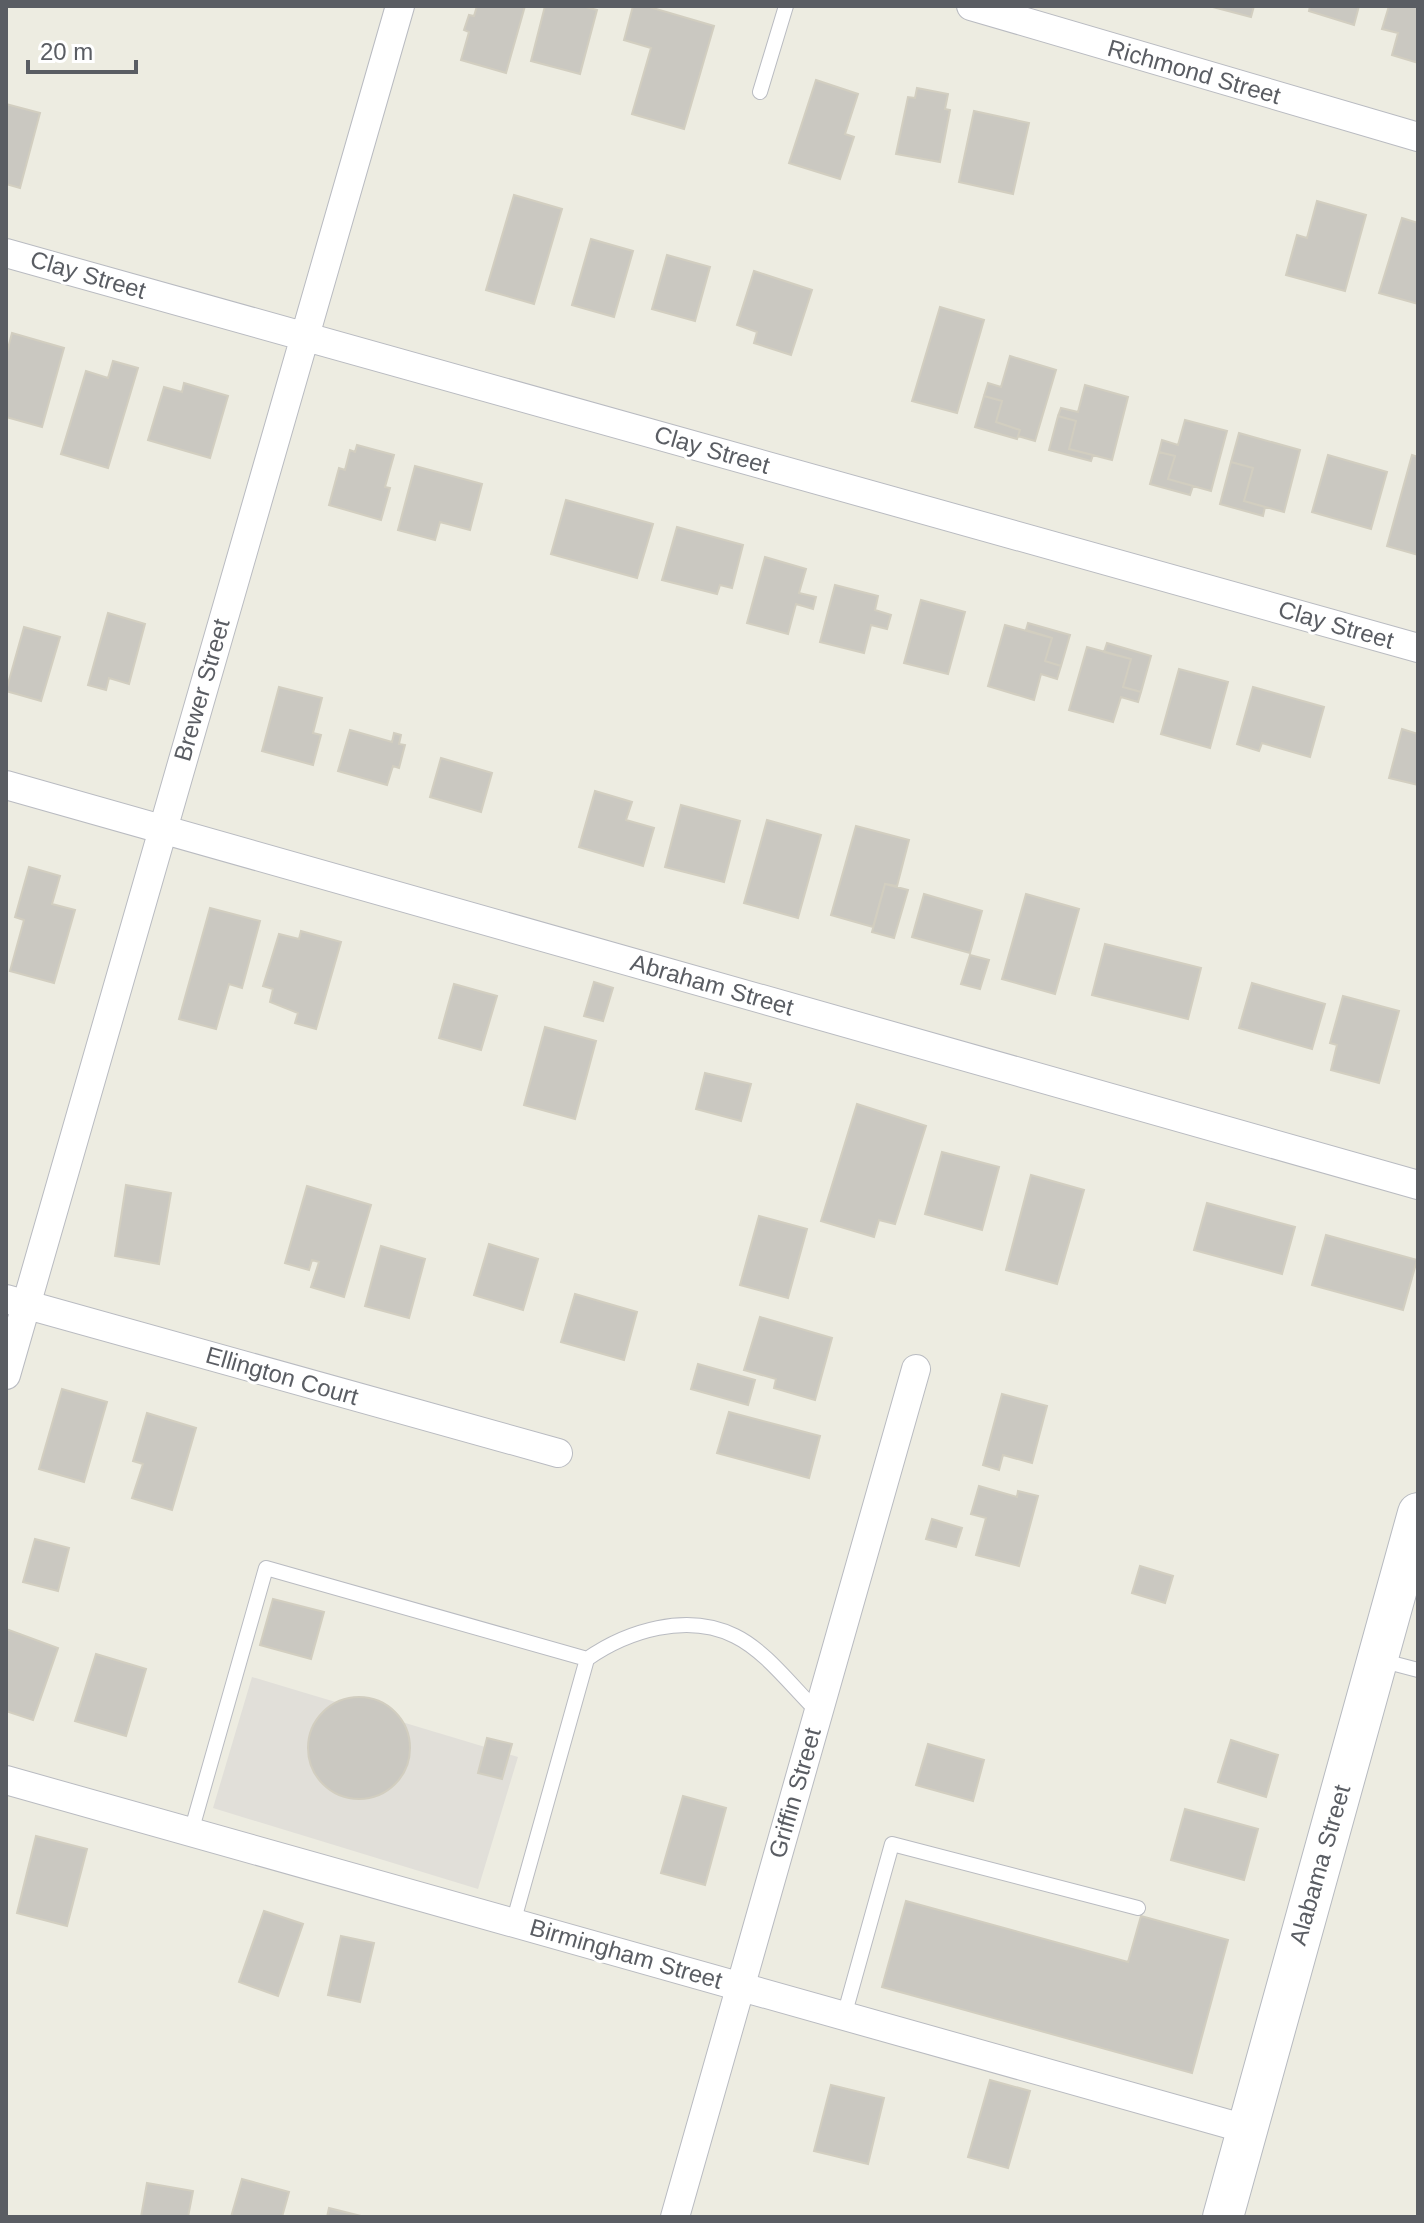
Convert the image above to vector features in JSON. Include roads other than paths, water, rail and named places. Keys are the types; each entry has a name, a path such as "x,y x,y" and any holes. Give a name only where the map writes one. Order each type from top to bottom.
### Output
{"street":[{"name":"Brewer Street","path":"6,1375 16,1302 161,829 400,6"},
{"name":"Richmond Street","path":"971,6 1418,137"},
{"name":"Clay Street","path":"6,253 1418,648"},
{"name":"Abraham Street","path":"6,785 1418,1185"},
{"name":"Ellington Court","path":"16,1302 558,1453"},
{"name":"Griffin Street","path":"675,2217 916,1369"},
{"name":"Alabama Street","path":"1223,2217 1418,1513"},
{"name":"Birmingham Street","path":"6,1780 1246,2129"}],"lane":[{"path":"760,92 786,6"},
{"path":"191,1832 266,1568 587,1659"},
{"path":"513,1923 587,1659 615,1639 678,1626 707,1628 735,1636 818,1712"},
{"path":"1377,1659 1418,1670"},
{"path":"844,2016 892,1844 1138,1908"}]}
